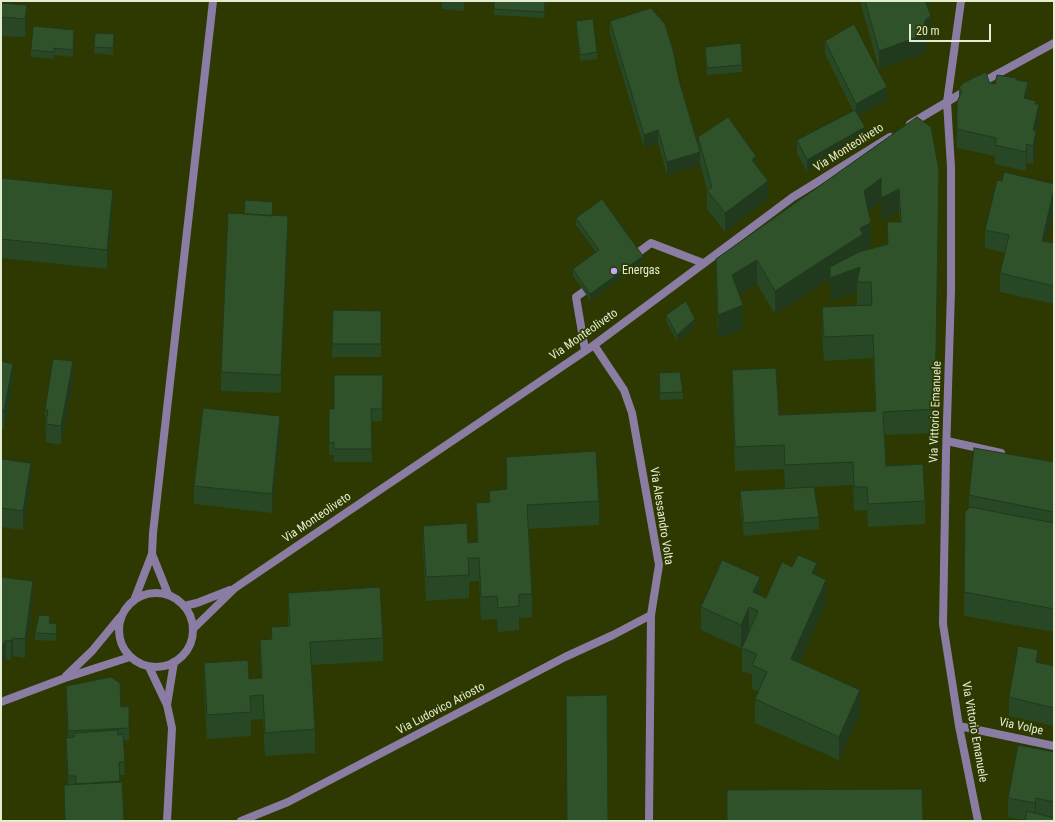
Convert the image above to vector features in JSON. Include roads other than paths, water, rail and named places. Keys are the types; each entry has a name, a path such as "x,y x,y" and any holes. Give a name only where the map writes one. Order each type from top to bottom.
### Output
{"street":[{"path":"135,598 152,554 153,533 213,1"},
{"name":"Via Vittorio Emanuele","path":"960,1 947,102 951,167 951,292 943,624 959,726 978,821"},
{"name":"Via Monteoliveto","path":"193,629 235,588 594,345 793,197 947,102 1054,43"},
{"path":"626,261 651,244 703,263"},
{"path":"585,350 576,297 601,279"},
{"name":"Via Alessandro Volta","path":"594,345 624,390 632,413 659,565 651,615 649,821"},
{"path":"947,441 1008,455"},
{"path":"152,554 168,594"},
{"name":"Via Monteoliveto","path":"184,606 197,603 235,588"},
{"path":"156,592 168,594 180,601 188,610 192,621 193,634 189,647 184,654 174,662 162,667 149,667 130,657 122,646 118,634 119,620 126,607 135,598 147,593 156,592"},
{"path":"64,678 92,651 122,615"},
{"name":"Via Ludovico Ariosto","path":"241,821 288,802 565,657 613,635 651,615"},
{"path":"1,702 64,678 130,657"},
{"path":"167,705 174,662"},
{"path":"149,667 167,705 172,728 167,821"},
{"name":"Via Volpe","path":"959,726 1054,746"}],"place":[{"name":"Energas","path":"614,271"}]}
